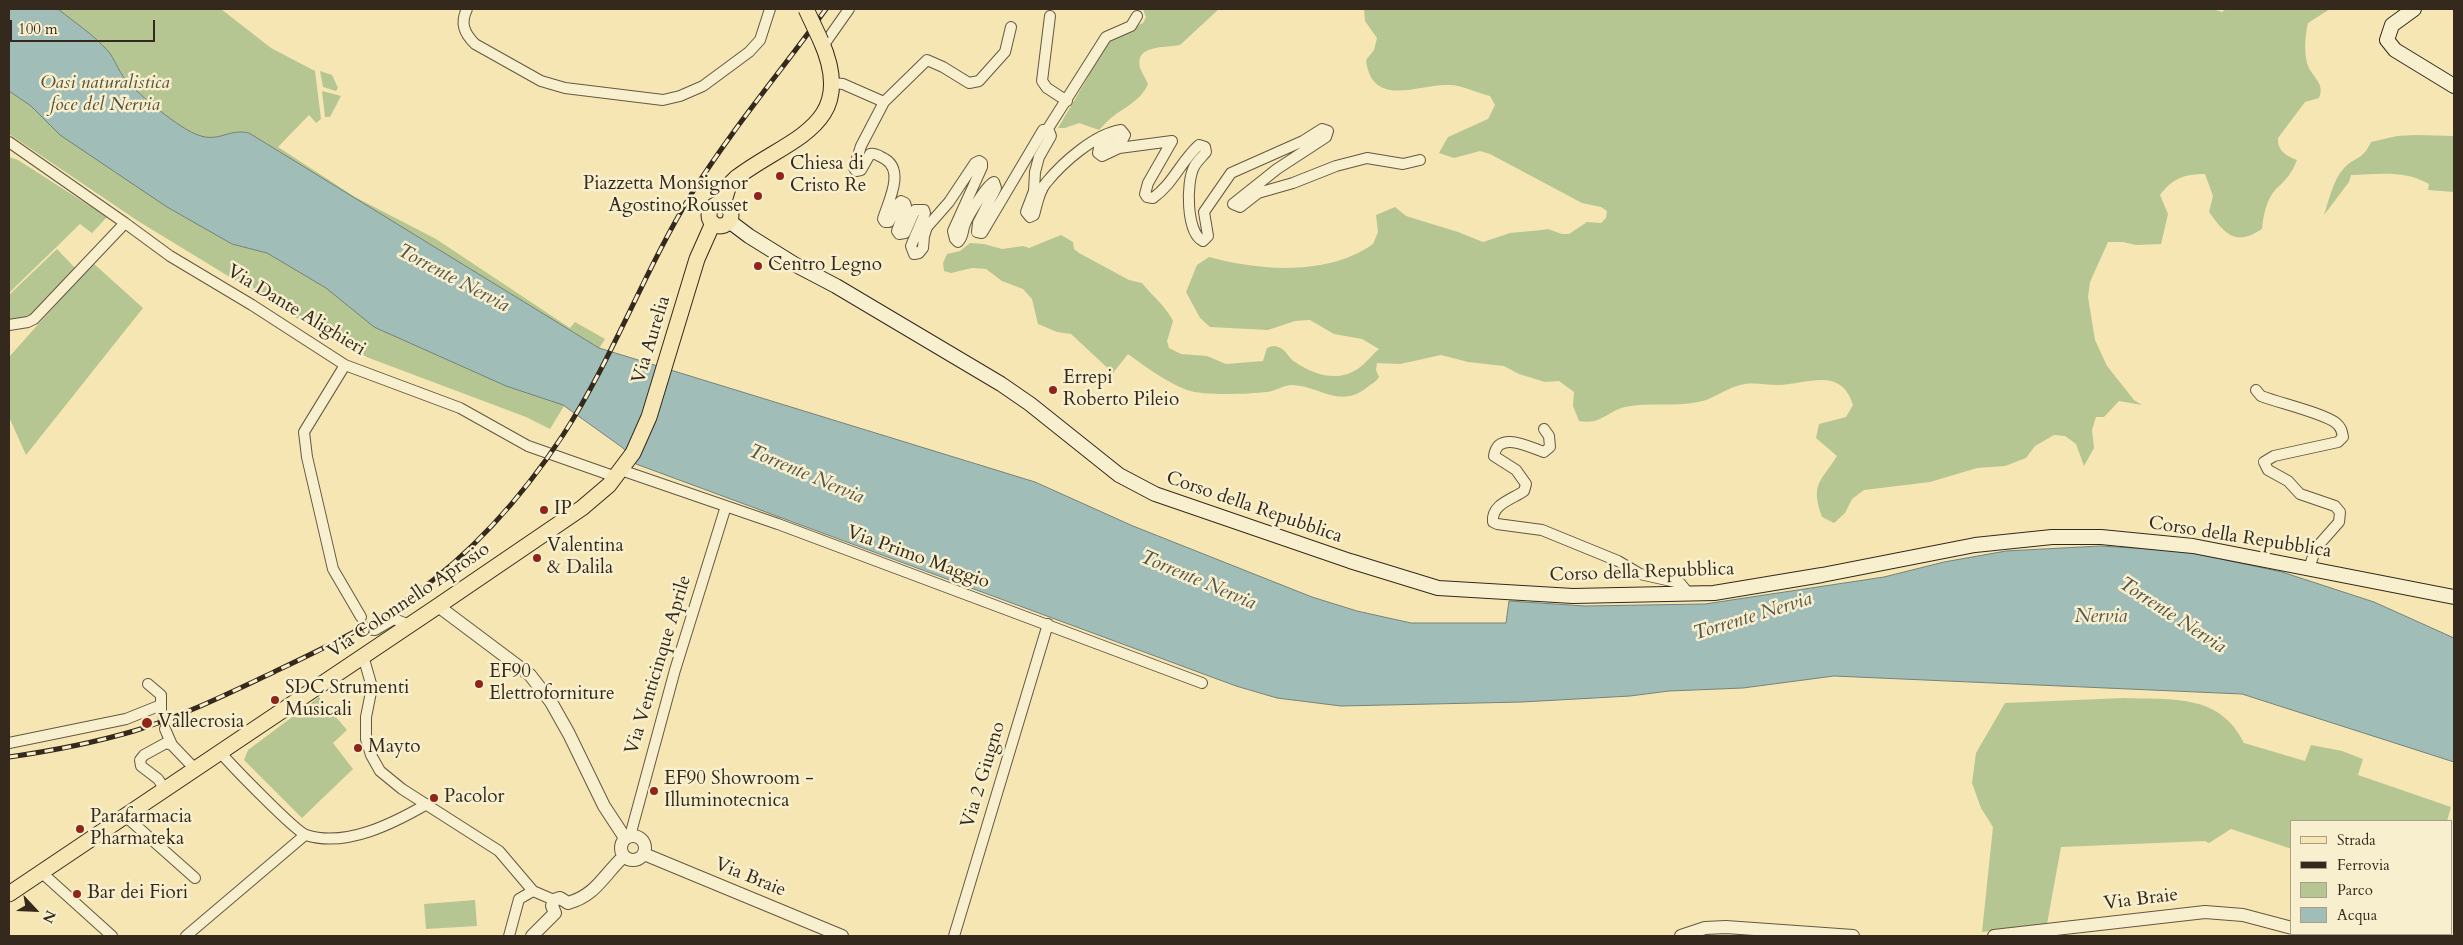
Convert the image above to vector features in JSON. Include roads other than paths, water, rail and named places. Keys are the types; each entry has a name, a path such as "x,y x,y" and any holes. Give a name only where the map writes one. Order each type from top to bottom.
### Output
{"main road":[{"path":"806,9 831,67 832,83"},
{"path":"2414,9 2392,25 2387,40 2395,50 2454,86"},
{"name":"Via Aurelia","path":"620,471 642,436 670,353 697,259 722,223 709,217 710,210 716,205 723,204 729,185 736,178 804,136 814,127 826,107 832,83"},
{"name":"Corso della Repubblica","path":"722,223 749,236 968,364 1030,404 1119,475 1155,494 1350,561 1438,588 1573,596 1722,592 1813,577 1975,546 2052,537 2101,537 2193,546 2454,598"},
{"name":"Via Colonnello Aprosio","path":"9,894 582,508 620,471"}],"street":[{"path":"465,13 468,37 475,44 541,81 582,92 655,100 680,96 703,86 729,69 760,40 770,9"},
{"path":"822,44 849,9"},
{"path":"1050,16 1042,82 1047,88 1067,101"},
{"path":"1011,27 1005,52 979,81 969,83 943,67 926,60 884,102 861,146 854,168 856,171 860,170 870,154 875,154 889,162 894,169 894,184 883,219 885,222 890,222 901,201 905,203 906,206 898,229 899,234 905,233 915,210 924,210 925,214 911,246 914,254 919,253 923,248 924,236 928,228 950,202 975,163 979,160 982,163 982,167 953,231 958,242 963,237 968,218 990,184 994,182 996,188 978,223 977,232 982,233 1040,132 1047,130 1106,37 1131,26 1137,16"},
{"path":"832,83 843,84 884,102"},
{"path":"1047,130 1051,138 1037,165 1034,191 1026,212 1028,217 1034,215 1046,183 1082,148 1105,134 1121,130 1125,133 1124,138 1099,148 1098,152 1100,155 1103,156 1119,148 1172,141 1148,183 1145,192 1149,198 1164,190 1189,155 1200,145 1205,147 1206,152 1193,169 1190,186 1191,226 1193,233 1203,241 1208,236 1204,212 1230,172 1303,141 1322,129 1328,132 1326,137 1277,169 1233,204 1240,207 1266,190 1293,183 1336,166 1367,158 1403,164 1420,160"},
{"name":"Via Dante Alighieri","path":"9,142 125,222 170,256 252,305 345,365 460,408 528,446 620,471"},
{"path":"9,325 28,322 34,319 125,222"},
{"path":"345,365 304,432 307,456 333,568 361,617"},
{"path":"2256,390 2257,394 2261,396 2336,423 2342,430 2343,437 2338,442 2274,456 2264,462 2268,470 2288,481 2300,494 2335,506 2340,512 2339,522 2316,548 2309,568"},
{"path":"1544,429 1549,436 1550,447 1544,452 1513,442 1500,444 1495,449 1494,456 1516,470 1524,478 1526,484 1524,491 1506,500 1496,510 1492,517 1493,522 1542,530 1618,562 1640,574 1680,583 1689,594"},
{"name":"Via Primo Maggio","path":"620,471 726,506 1048,624 1202,683"},
{"name":"Via Venticinque Aprile","path":"627,837 674,670 726,506"},
{"path":"438,606 530,675 551,702 604,806 627,837"},
{"path":"368,629 375,630 394,619 410,625"},
{"name":"Via 2 Giugno","path":"954,936 1048,624"},
{"path":"363,656 371,678 371,696 366,717 366,739 371,755 380,771 402,789 499,851 533,891 555,906"},
{"path":"9,743 126,719 161,708 161,695 148,684"},
{"path":"165,729 172,745 195,770"},
{"path":"164,788 158,779 141,766 140,760 144,755 166,743 172,745"},
{"path":"220,752 234,769 305,835 326,838 362,832 396,822 426,804"},
{"path":"124,816 195,878"},
{"path":"186,936 305,835"},
{"path":"637,836 643,840 646,847 644,854 634,861 623,857 620,850 627,837 637,836"},
{"name":"Via Braie","path":"644,854 842,936"},
{"path":"532,936 563,898 568,903 593,892 605,875 623,857"},
{"path":"41,872 112,936"},
{"path":"509,936 519,899 533,891"},
{"name":"Via Braie","path":"1994,936 2205,912 2243,915 2290,927"},
{"path":"1680,936 1706,928 1726,927 1853,936"}],"water":[{"name":"Nervia","path":"9,9 58,9 102,45 132,86 160,111 190,132 205,137 218,137 236,132 249,133 599,348 1035,482 1133,526 1312,597 1357,611 1411,623 1506,623 1509,601 1585,606 1705,604 1884,577 1944,562 2006,551 2100,546 2183,551 2282,572 2374,602 2454,638 2454,762 2242,694 1834,676 1743,688 1669,691 1630,696 1522,702 1341,706 1277,698 1236,686 636,464 623,448 563,405 506,386 374,327 326,288 267,253 232,244 167,207 60,135 31,106 9,91"}],"tunnel":[{"path":"161,711 165,729"}],"railway":[{"path":"9,757 72,746 134,731 206,704 362,628 412,596 476,542 531,480 563,435 597,376 659,253 692,193 740,123 826,9"}],"place":[{"name":"Chiesa di Cristo Re","path":"780,176"},
{"name":"Piazzetta Monsignor Agostino Rousset","path":"758,196"},
{"name":"Centro Legno","path":"758,266"},
{"name":"Errepi Roberto Pileio","path":"1053,390"},
{"name":"IP","path":"544,510"},
{"name":"Valentina & Dalila","path":"537,558"},
{"name":"EF90 Elettroforniture","path":"479,684"},
{"name":"SDC Strumenti Musicali","path":"275,700"},
{"name":"Vallecrosia","path":"147,723"},
{"name":"Mayto","path":"358,748"},
{"name":"EF90 Showroom - Illuminotecnica","path":"654,791"},
{"name":"Pacolor","path":"434,798"},
{"name":"Parafarmacia Pharmateka","path":"80,829"},
{"name":"Bar dei Fiori","path":"77,894"}],"park label":[{"name":"Oasi naturalistica foce del Nervia","path":"105,95"}],"water label":[{"name":"Torrente Nervia","path":"453,279"},
{"name":"Torrente Nervia","path":"806,475"},
{"name":"Torrente Nervia","path":"1198,581"},
{"name":"Torrente Nervia","path":"2172,616"},
{"name":"Torrente Nervia","path":"1753,617"}]}
